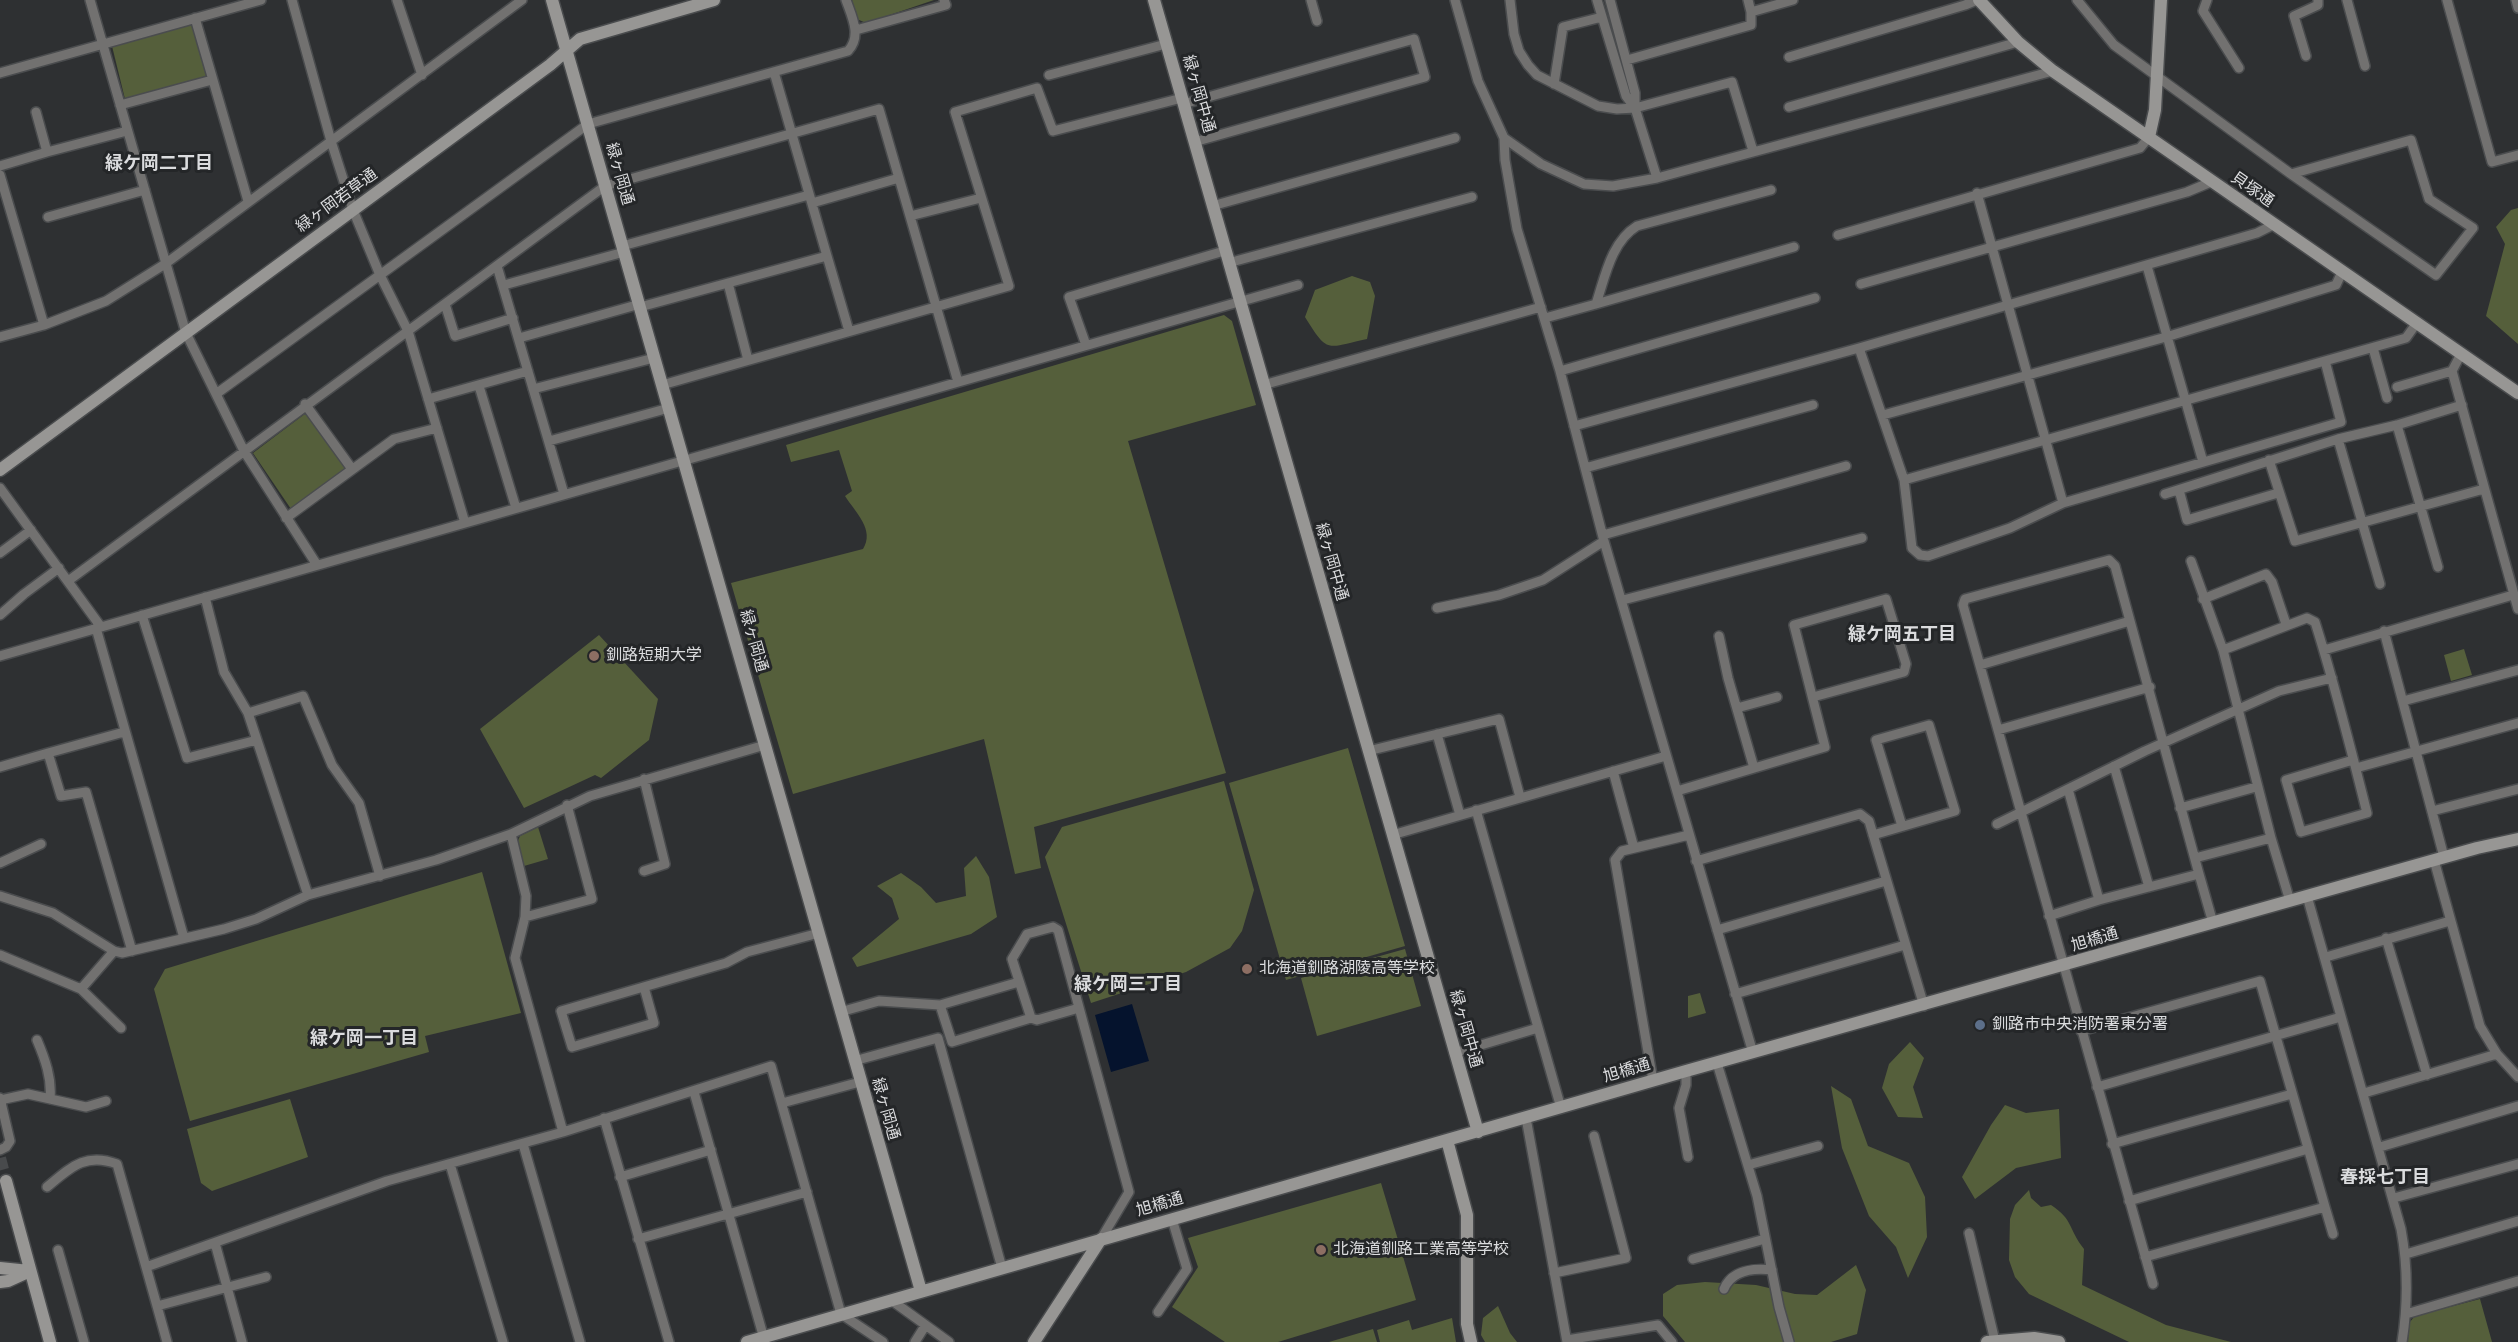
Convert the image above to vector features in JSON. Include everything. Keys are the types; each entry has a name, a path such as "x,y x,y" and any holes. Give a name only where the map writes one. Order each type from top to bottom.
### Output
{"street":[{"path":"90,0 186,333 244,452 317,565"},
{"path":"0,73 103,42 261,0"},
{"path":"292,0 331,141 353,210 380,275 408,331 465,523"},
{"path":"397,0 422,75"},
{"path":"0,337 44,325 106,302 165,264 522,0"},
{"name":"緑ヶ岡通","path":"552,0 921,1292"},
{"name":"緑ヶ岡若草通","path":"0,470 550,65 580,39 714,0"},
{"path":"216,394 588,124 848,51 853,45 856,30 846,0"},
{"path":"856,30 945,5 944,0"},
{"name":"緑ヶ岡中通","path":"1154,0 1478,1132"},
{"path":"1311,0 1317,21"},
{"path":"1455,0 1479,81 1503,138 1517,229 1545,318 1604,538 1753,1053"},
{"path":"1509,0 1519,51 1537,75 1598,106 1617,109 1635,108 1732,82 1754,151"},
{"path":"1598,0 1626,96 1635,108"},
{"path":"1611,0 1635,93 1635,108 1657,178"},
{"path":"1627,60 1751,25 1748,0"},
{"path":"1751,12 1793,0"},
{"path":"1789,57 1978,0"},
{"name":"貝塚通","path":"1978,0 2018,42 2053,71 2518,393"},
{"path":"2077,0 2114,45 2291,174 2436,274 2473,228 2429,199 2411,140 2291,174"},
{"path":"1838,235 1977,193 2140,148 2149,138 2155,110 2161,0"},
{"path":"2207,0 2203,11 2239,68"},
{"path":"2307,56 2294,16 2318,5 2318,0"},
{"path":"2347,0 2365,66"},
{"path":"2447,0 2492,162 2518,155"},
{"path":"2516,0 2518,8"},
{"path":"1554,84 1563,27 1602,17"},
{"path":"195,18 248,201"},
{"path":"662,385 1009,286 955,112 1037,88 1053,131 1182,101 1414,39 1425,77 1194,142"},
{"path":"1789,107 2018,42"},
{"path":"1049,75 1166,44"},
{"path":"1503,138 1541,164 1584,184 1613,186 1657,178 2053,71"},
{"path":"774,72 849,331"},
{"path":"120,105 212,80"},
{"path":"68,581 244,452 305,404 604,186 879,110 958,382"},
{"path":"36,112 47,152"},
{"path":"0,166 128,131"},
{"path":"1212,206 1455,138"},
{"path":"0,175 4,204 44,325"},
{"path":"504,285 623,249 899,178"},
{"path":"1861,284 2187,192 2211,182"},
{"path":"48,217 145,190"},
{"path":"1596,304 1618,243 1625,233 1637,226 1771,190"},
{"path":"1977,193 2063,502"},
{"path":"1086,345 1069,297 1472,197"},
{"path":"910,216 981,198"},
{"path":"1574,426 2146,266 2257,233 2273,225"},
{"path":"1545,318 1794,247"},
{"path":"519,338 827,256"},
{"path":"497,266 564,494"},
{"path":"2146,266 2204,462"},
{"path":"1883,415 2166,337 2336,285 2342,272"},
{"path":"728,283 748,360"},
{"path":"0,656 1298,285"},
{"path":"1560,371 1815,298"},
{"path":"445,304 455,336 513,318"},
{"path":"1263,385 1541,307"},
{"path":"1904,480 2406,338 2416,324"},
{"path":"1859,348 1904,480 1912,548 1920,555 1928,556 2010,528 2063,502 2341,422 2325,362"},
{"path":"2373,348 2387,398"},
{"path":"2397,387 2452,370 2461,354"},
{"path":"533,389 654,358"},
{"path":"2452,370 2518,609"},
{"path":"428,399 528,371"},
{"path":"479,386 516,508"},
{"path":"305,404 352,469"},
{"path":"1585,468 1812,405"},
{"path":"2165,494 2270,460 2462,405"},
{"path":"549,441 669,408"},
{"path":"2397,425 2438,567"},
{"path":"286,519 394,439 437,428"},
{"path":"2338,440 2380,584"},
{"path":"2270,460 2278,493 2295,540 2484,489"},
{"path":"1437,608 1499,595 1543,580 1604,538 1846,466"},
{"path":"0,488 99,627 124,732 184,938"},
{"path":"2179,490 2187,520 2278,493"},
{"path":"0,553 31,530"},
{"path":"1623,600 1862,538"},
{"path":"2152,1284 1963,605 1965,599 2043,576 2109,560 2115,566 2213,923"},
{"path":"2191,561 2223,650 2256,787 2290,901"},
{"path":"0,615 59,568"},
{"path":"2203,599 2266,574 2286,624"},
{"path":"2510,582 2518,575"},
{"path":"2324,650 2513,595"},
{"path":"205,597 224,672 248,713 308,895"},
{"path":"1677,791 1825,747 1794,625 1886,599 1906,664 1904,672 1814,697"},
{"path":"142,615 187,758 258,740"},
{"path":"2223,650 2286,624 2307,618 2315,622 2332,678 2354,764 2367,813 2301,832 2286,780 2354,764 2416,750 2518,723"},
{"path":"1980,665 2130,621"},
{"path":"2384,631 2432,811 2450,921 2480,1026 2497,1054 2518,1077"},
{"path":"1719,636 1754,768"},
{"path":"2403,701 2518,670"},
{"path":"1996,824 2165,742 2279,691 2332,678"},
{"path":"1998,730 2150,687"},
{"path":"248,713 303,696 332,765 359,802 380,876"},
{"path":"1737,708 1777,697"},
{"path":"1368,751 1499,718 1520,797"},
{"path":"1873,835 1955,811 1929,725 1876,740 1902,826"},
{"path":"0,767 124,732"},
{"path":"1437,734 1460,815"},
{"path":"0,896 53,913 114,951 122,953 256,919 308,895 436,860 511,834 567,805 644,779 765,745"},
{"path":"48,753 61,796 86,792 132,951"},
{"path":"1392,835 1666,756"},
{"path":"2114,766 2149,887"},
{"path":"1613,771 1634,848"},
{"path":"644,779 665,864 644,870"},
{"path":"2180,808 2256,787"},
{"path":"2068,789 2099,900"},
{"path":"2432,811 2518,789"},
{"path":"525,917 592,899 567,805"},
{"path":"1476,810 1561,1108"},
{"path":"1696,861 1860,814 1869,821 1924,1006"},
{"path":"511,834 526,896 525,917 515,958 563,1132"},
{"path":"1653,1081 1615,860 1622,851 1689,835"},
{"path":"2194,858 2271,838"},
{"name":"旭橋通","path":"747,1342 764,1340 841,1314 1686,1071 1924,1006 2439,858 2518,839"},
{"path":"0,863 41,844"},
{"path":"2049,916 2099,900 2199,874"},
{"path":"1717,930 1886,881"},
{"path":"2307,896 2394,1198 2406,1254 2406,1314 2402,1342"},
{"path":"2326,957 2450,921"},
{"path":"1031,1018 1012,959 1027,934 1053,927 1058,930 1129,1192 1034,1342"},
{"path":"644,987 654,1023 572,1047 561,1011 726,963 747,952 819,933"},
{"path":"2386,938 2427,1075"},
{"path":"1735,994 1905,945"},
{"path":"81,989 114,951"},
{"path":"0,955 81,989 121,1028"},
{"path":"2081,1031 2260,981 2333,1234"},
{"path":"840,1012 879,1001 939,1005 1019,982"},
{"path":"939,1005 952,1042 1031,1018 1037,1020 1079,1008"},
{"path":"2097,1087 2341,1017"},
{"path":"1454,1053 1538,1028"},
{"path":"854,1061 938,1038 1002,1268"},
{"path":"37,1040 46,1062 51,1086 50,1099"},
{"path":"2364,1093 2497,1054"},
{"path":"1717,1063 1757,1196 1789,1342"},
{"path":"146,1267 387,1181 523,1144 771,1066 841,1314 883,1342"},
{"path":"1686,1071 1686,1085 1679,1108 1688,1157"},
{"path":"782,1103 860,1082"},
{"path":"694,1092 764,1340"},
{"path":"0,1149 6,1147 10,1141 0,1099 28,1094 86,1107 106,1101"},
{"path":"2112,1144 2292,1094"},
{"path":"2379,1147 2518,1106"},
{"path":"604,1118 669,1342"},
{"path":"1526,1118 1567,1341 1658,1325 1672,1342"},
{"path":"1554,1273 1626,1258 1594,1136"},
{"path":"1447,1140 1467,1215 1467,1324 1471,1342"},
{"path":"523,1144 580,1342"},
{"path":"1748,1165 1818,1146"},
{"path":"2129,1201 2308,1149"},
{"path":"620,1177 711,1150"},
{"path":"47,1187 71,1167 92,1160 102,1158 117,1164 167,1342"},
{"path":"450,1164 503,1342"},
{"path":"2394,1198 2518,1164"},
{"path":"6,1181 50,1342"},
{"path":"638,1239 807,1192"},
{"path":"2145,1257 2325,1207"},
{"path":"1158,1312 1187,1269 1172,1219"},
{"path":"2406,1254 2518,1221"},
{"path":"1969,1233 1991,1341 2034,1338 2059,1342"},
{"path":"1693,1259 1765,1239"},
{"path":"215,1243 242,1342"},
{"path":"58,1250 84,1342"},
{"path":"0,1268 30,1271"},
{"path":"1724,1289 1727,1281 1738,1273 1757,1269 1772,1270"},
{"path":"0,1282 8,1281 30,1271"},
{"path":"158,1306 266,1277"},
{"path":"2406,1314 2518,1281"},
{"path":"891,1300 949,1342"},
{"path":"915,1342 925,1326"}],"green space":[{"path":"852,0 934,0 866,23 857,19"},
{"path":"193,23 207,76 125,99 112,46"},
{"path":"2518,208 2518,344 2486,316 2505,244 2496,227 2511,210"},
{"path":"1352,276 1370,282 1375,296 1367,339 1343,345 1329,345 1324,343 1305,317 1315,290"},
{"path":"1224,315 1232,321 1256,405 1128,441 1226,773 1034,827 1041,868 1015,874 984,739 793,794 731,583 863,549 867,535 863,522 845,496 852,491 839,450 791,462 786,445"},
{"path":"306,413 346,468 291,509 253,453"},
{"path":"599,635 658,699 649,740 601,778 595,775 524,808 480,729"},
{"path":"2464,649 2472,675 2451,681 2444,655"},
{"path":"1348,748 1405,946 1286,980 1229,783"},
{"path":"1224,781 1254,890 1242,931 1230,948 1186,972 1091,1003 1045,857 1062,827"},
{"path":"538,827 548,859 524,866 517,843 520,836"},
{"path":"976,856 989,877 997,917 971,934 857,967 852,958 899,919 892,898 877,886 901,873 921,887 936,903 966,896 964,868"},
{"path":"482,872 521,1013 425,1036 429,1052 190,1121 154,989 165,969"},
{"path":"1405,949 1421,1006 1317,1036 1301,978"},
{"path":"1700,993 1706,1013 1688,1018 1688,996"},
{"path":"1910,1042 1924,1058 1913,1087 1923,1118 1898,1117 1882,1088 1889,1064"},
{"path":"1831,1086 1851,1099 1868,1146 1909,1163 1925,1197 1927,1237 1908,1278 1896,1247 1869,1216 1842,1148"},
{"path":"290,1099 308,1157 212,1191 201,1183 187,1129"},
{"path":"2005,1105 2026,1113 2059,1109 2061,1158 2016,1168 1975,1199 1962,1177"},
{"path":"1381,1183 1416,1300 1278,1342 1225,1342 1172,1307 1198,1267 1188,1238"},
{"path":"2029,1190 2031,1198 2041,1207 2051,1205 2064,1215 2084,1249 2082,1285 2166,1325 2231,1342 2129,1342 2029,1294 2015,1277 2009,1260 2010,1219 2015,1205"},
{"path":"1856,1265 1866,1290 1857,1334 1831,1342 1685,1342 1663,1316 1663,1294 1677,1285 1705,1282 1756,1285 1795,1294 1817,1295"},
{"path":"2480,1299 2492,1342 2408,1342 2409,1323 2415,1316"},
{"path":"1498,1306 1510,1333 1517,1342 1485,1342 1481,1335 1483,1318"},
{"path":"1452,1318 1456,1342 1380,1342 1377,1330 1409,1320 1412,1330"},
{"path":"1373,1329 1377,1342 1329,1342"}],"water":[{"path":"1132,1004 1149,1061 1111,1072 1095,1015"}],"tunnel":[{"path":"0,1158 6,1181"}],"place":[{"name":"釧路短期大学","path":"594,656"},
{"name":"北海道釧路湖陵高等学校","path":"1247,969"},
{"name":"釧路市中央消防署東分署","path":"1980,1025"},
{"name":"北海道釧路工業高等学校","path":"1321,1250"}],"district":[{"name":"緑ケ岡二丁目","path":"159,164"},
{"name":"緑ケ岡五丁目","path":"1902,635"},
{"name":"緑ケ岡三丁目","path":"1128,985"},
{"name":"緑ケ岡一丁目","path":"364,1039"},
{"name":"春採七丁目","path":"2385,1178"}]}
